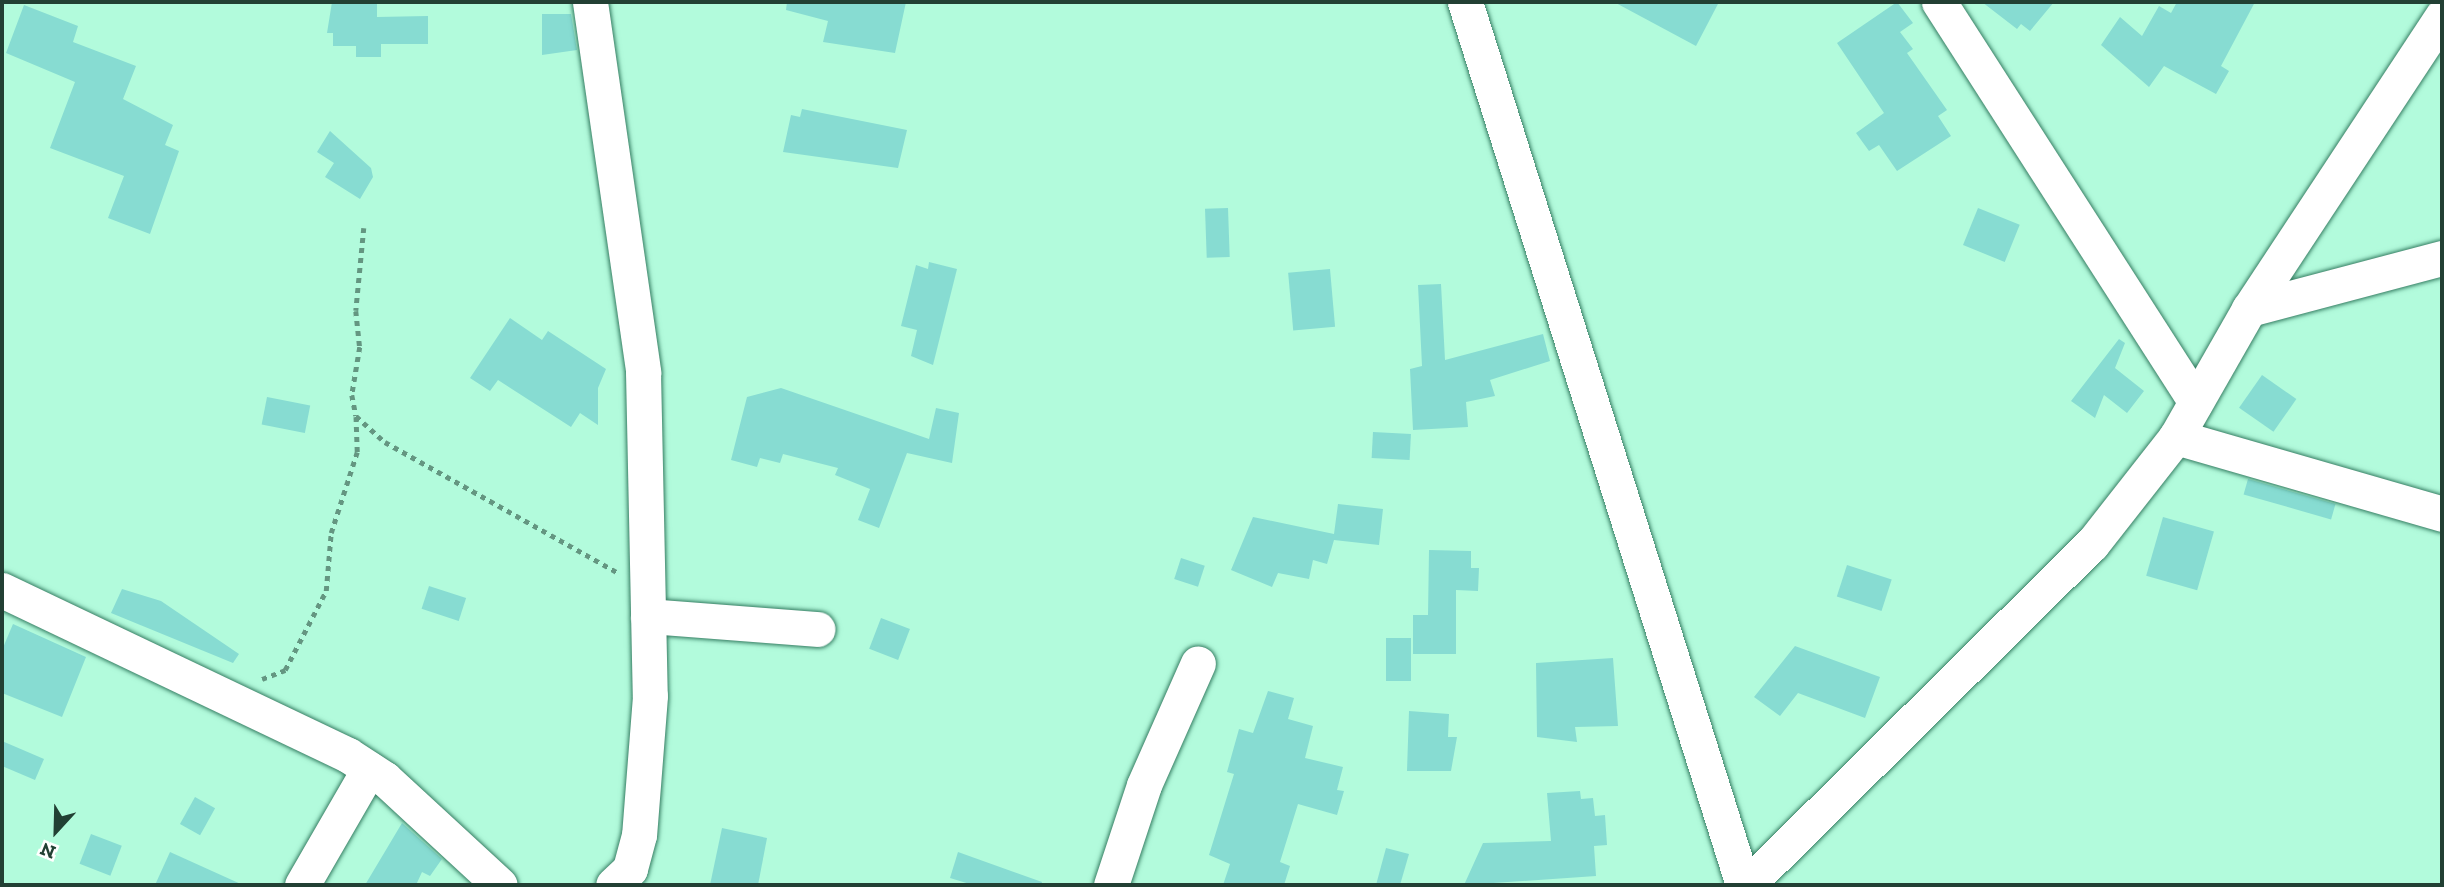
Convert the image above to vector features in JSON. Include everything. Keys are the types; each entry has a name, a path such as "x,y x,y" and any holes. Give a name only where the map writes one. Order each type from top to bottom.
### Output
{"street":[{"path":"590,2 643,372 650,696 639,835 623,880"},
{"path":"1465,2 1745,885 2092,544 2176,437 2249,309 2442,16"},
{"path":"1939,2 2196,402"},
{"path":"2249,309 2442,258"},
{"path":"2176,437 2442,514"},
{"path":"2,590 225,695 369,769 500,885"},
{"path":"647,607 818,629"},
{"path":"1111,885 1144,785 1198,663"},
{"path":"302,885 369,769"}],"path":[{"path":"225,695 285,670 316,618 326,591 331,533 357,452 356,416 352,395 360,347 356,311 364,228"},
{"path":"356,416 385,442 601,559 647,607"}],"building":[{"path":"332,2 377,2 377,17 428,16 428,44 381,44 381,57 356,57 356,46 333,46 333,33 327,33"},
{"path":"787,2 906,2 895,53 823,42 828,21 786,10"},
{"path":"1614,2 1719,2 1696,46"},
{"path":"1897,2 1913,23 1900,32 1913,49 1907,53 1947,110 1938,116 1951,136 1897,171 1879,145 1869,151 1856,133 1884,113 1837,43"},
{"path":"1982,2 2054,2 2030,31 2021,24 2017,29"},
{"path":"2177,2 2255,2 2221,66 2229,71 2216,94 2164,66 2149,87 2101,45 2120,17 2142,36 2159,6 2171,13"},
{"path":"24,5 78,26 73,42 136,66 123,99 173,125 165,145 179,151 150,234 108,218 124,176 50,148 75,82 6,53"},
{"path":"542,14 571,14 577,50 542,55"},
{"path":"802,109 907,130 898,168 783,152 791,115 800,117"},
{"path":"330,131 371,168 373,177 360,199 325,177 334,163 317,152"},
{"path":"1228,208 1230,257 1207,258 1205,209"},
{"path":"1978,208 2020,225 2005,262 1963,245"},
{"path":"929,262 957,269 933,365 911,356 917,330 901,326 916,265 928,269"},
{"path":"1330,269 1335,327 1293,330 1288,273"},
{"path":"1441,284 1445,360 1543,334 1550,361 1490,380 1495,396 1466,402 1468,427 1413,430 1410,369 1422,366 1418,285"},
{"path":"510,318 542,340 548,331 606,369 598,388 598,425 580,413 571,427 498,380 490,391 470,378"},
{"path":"2119,339 2125,343 2115,368 2144,391 2127,413 2104,395 2095,418 2071,401"},
{"path":"2262,375 2296,399 2273,432 2239,408"},
{"path":"781,388 929,439 936,408 959,413 952,463 907,453 879,528 858,520 870,489 835,475 838,468 783,454 780,463 760,458 757,467 731,460 747,397"},
{"path":"267,397 310,405 305,433 262,424"},
{"path":"1373,432 1411,434 1410,460 1372,458"},
{"path":"2248,479 2335,504 2331,519 2244,494"},
{"path":"1338,504 1383,509 1379,545 1334,540 1327,564 1313,560 1309,579 1278,573 1272,587 1231,570 1253,517 1334,534"},
{"path":"2163,517 2214,532 2197,590 2146,576"},
{"path":"1429,550 1471,551 1471,568 1479,568 1478,591 1456,590 1456,654 1413,654 1413,615 1428,615"},
{"path":"1181,558 1205,566 1198,587 1174,579"},
{"path":"1847,565 1892,580 1882,611 1837,596"},
{"path":"429,586 466,598 459,621 422,609"},
{"path":"122,589 161,601 239,654 233,663 111,613"},
{"path":"881,618 910,629 898,660 869,649"},
{"path":"13,624 86,657 62,717 2,693 2,650"},
{"path":"1386,638 1411,638 1411,681 1386,681"},
{"path":"1795,646 1880,677 1865,718 1798,693 1780,716 1754,697"},
{"path":"1613,658 1618,726 1575,727 1577,742 1537,737 1536,663"},
{"path":"1268,691 1294,698 1288,719 1313,726 1305,758 1343,767 1337,790 1344,791 1337,815 1298,804 1280,862 1290,866 1284,885 1223,885 1230,864 1209,855 1234,774 1227,772 1239,729 1253,733"},
{"path":"1409,711 1449,714 1448,737 1457,737 1451,771 1407,771"},
{"path":"2,741 44,759 35,780 2,766"},
{"path":"1580,791 1581,799 1593,798 1595,816 1605,815 1607,845 1594,846 1596,876 1464,885 1483,843 1551,841 1547,793"},
{"path":"195,797 215,808 200,835 180,824"},
{"path":"402,823 442,859 430,876 422,872 416,885 365,885"},
{"path":"722,828 767,838 758,885 710,885"},
{"path":"91,834 122,846 110,876 80,864"},
{"path":"1386,848 1409,854 1400,885 1376,885"},
{"path":"170,852 243,885 155,885"},
{"path":"958,852 1042,882 1041,885 973,885 950,878"}]}
